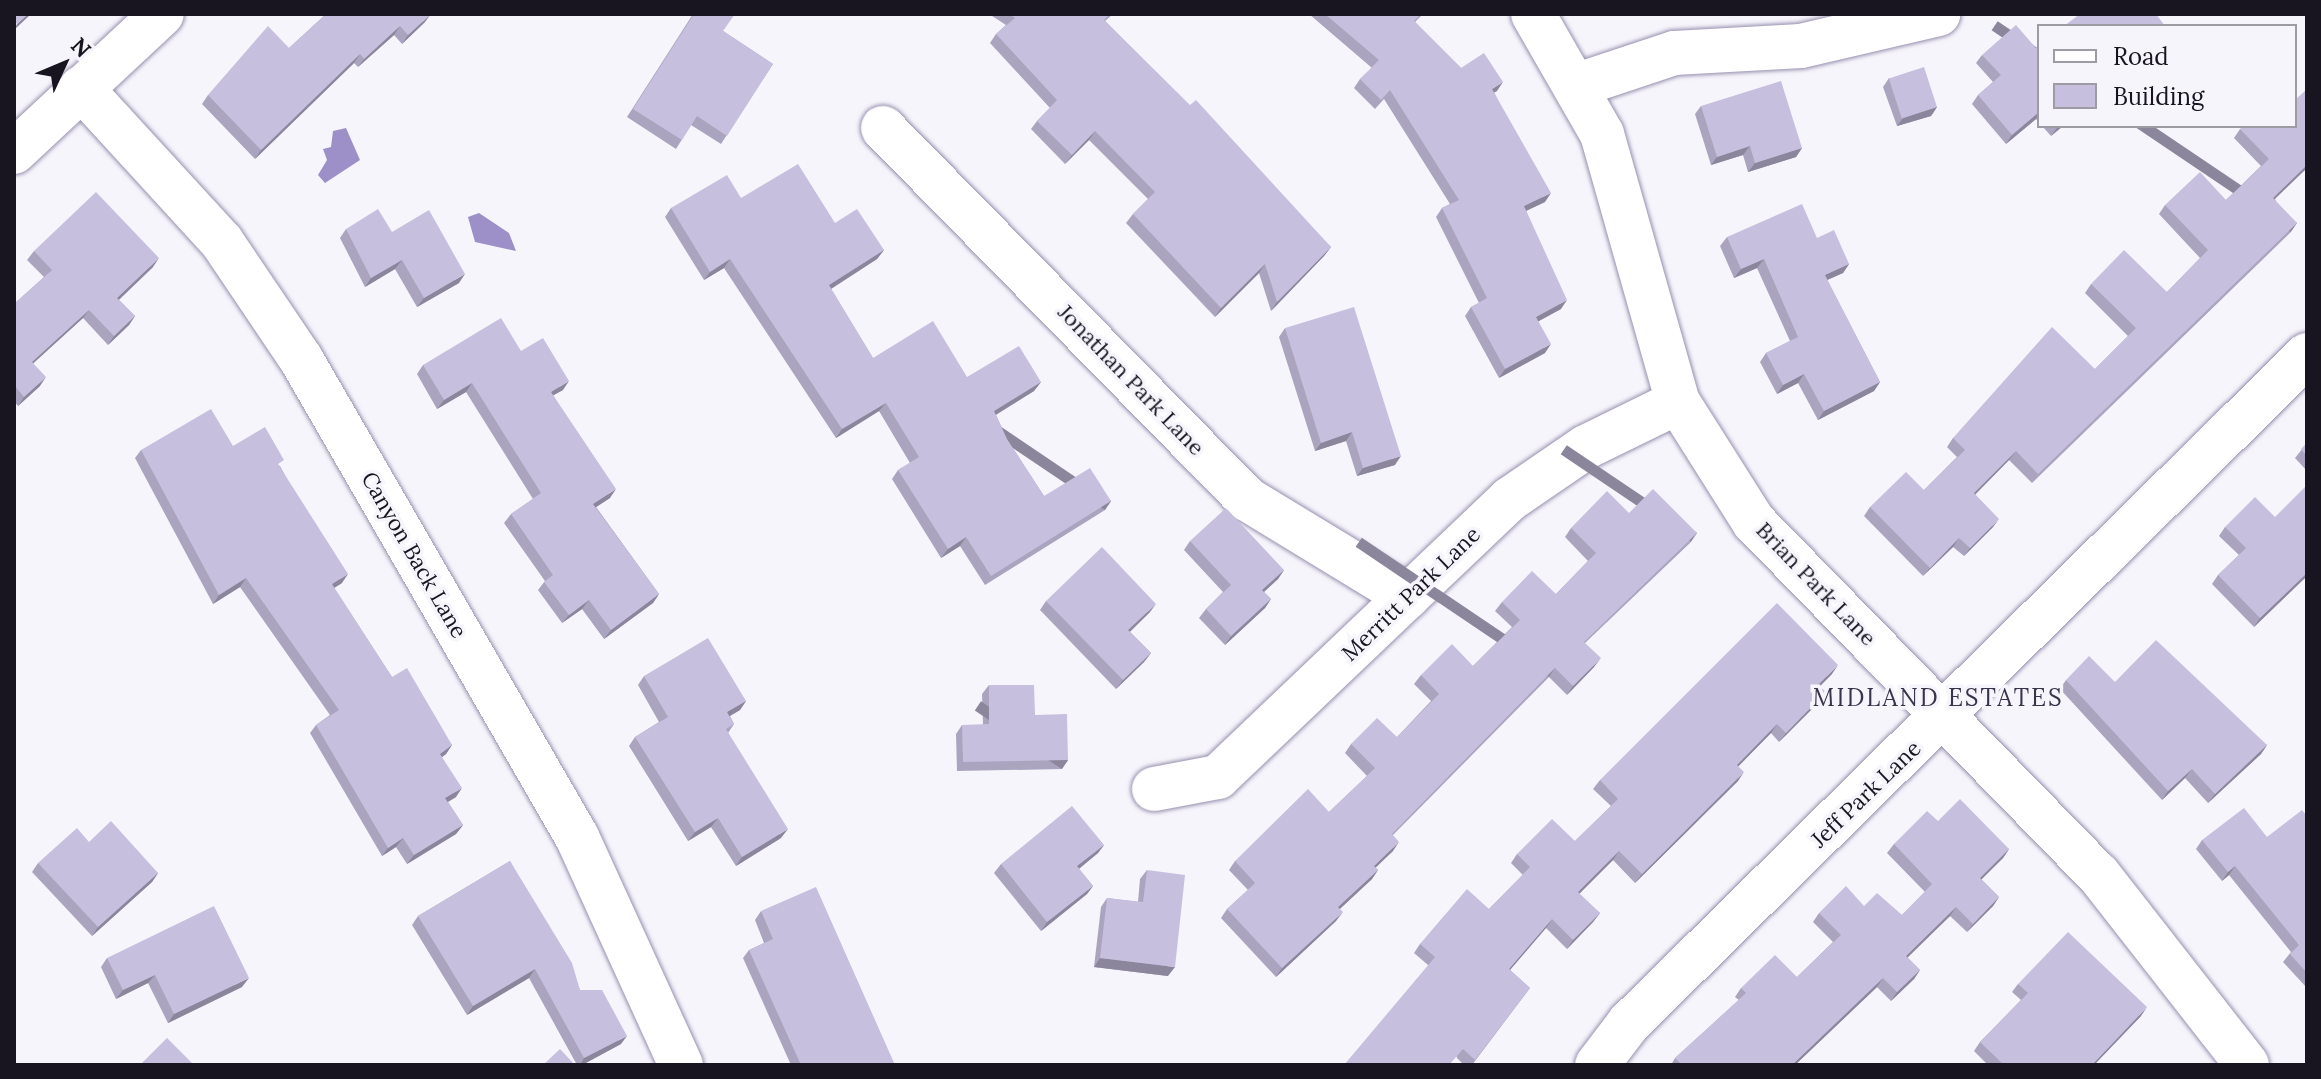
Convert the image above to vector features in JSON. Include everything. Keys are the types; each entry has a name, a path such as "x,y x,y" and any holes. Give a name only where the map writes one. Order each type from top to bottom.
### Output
{"street":[{"path":"14,152 162,14"},
{"name":"Brian Park Lane","path":"1533,14 1578,85 1602,134 1678,402 1754,522 2098,874 2242,1064"},
{"path":"1578,85 1674,53 1801,46 1938,14"},
{"name":"Canyon Back Lane","path":"81,88 222,242 301,359 577,837 681,1065"},
{"name":"Jonathan Park Lane","path":"883,128 1247,499 1359,573 1408,597"},
{"name":"Jeff Park Lane","path":"1597,1065 1629,1023 1946,717 2307,355"},
{"name":"Merritt Park Lane","path":"1154,789 1218,777 1510,499 1586,447 1678,402"}],"shaded area":[{"path":"346,128 360,160 325,183 318,175 327,160 323,149 331,147 333,131"},
{"path":"479,213 509,233 516,251 475,242 468,217"}],"building":[{"path":"14,14 28,14 17,24"},
{"path":"326,14 431,14 408,35 400,26 364,59 360,54 261,150 208,95 268,26 289,48"},
{"path":"694,14 735,14 723,31 773,64 727,136 697,116 682,140 633,109"},
{"path":"1009,14 1110,14 1104,20 1190,105 1196,100 1331,247 1277,302 1265,264 1221,308 1133,214 1155,192 1095,131 1072,155 1037,121 1057,100 996,34 1015,18"},
{"path":"1325,14 1421,14 1414,21 1461,68 1484,53 1503,82 1492,89 1551,193 1524,206 1567,300 1536,317 1551,344 1505,369 1471,307 1487,298 1442,208 1459,200 1390,90 1381,100 1360,79 1379,60"},
{"path":"2080,14 2156,14 2164,24 2067,24"},
{"path":"2016,25 2037,47 2037,114 2012,135 1978,95 2001,75 1982,55"},
{"path":"1924,67 1937,107 1902,118 1889,78"},
{"path":"1781,81 1802,148 1755,163 1750,146 1717,157 1701,106"},
{"path":"2307,89 2307,165 2273,198 2297,223 2038,474 2016,451 1974,493 1999,519 1970,548 1959,538 1930,568 1870,507 1906,472 1924,490 1965,450 1953,438 2052,327 2095,369 2136,328 2091,284 2124,250 2167,292 2208,250 2165,205 2200,172 2226,200 2269,159 2240,129 2297,128 2297,98"},
{"path":"798,164 835,223 857,209 884,250 829,285 873,358 933,321 967,377 1019,346 1041,382 994,411 1007,439 1044,496 1090,468 1111,501 991,576 966,537 948,549 898,470 919,457 886,403 842,429 730,259 710,272 671,208 727,175 741,198"},
{"path":"96,192 159,258 117,298 135,316 114,336 89,310 32,362 46,377 24,397 14,385 14,304 52,270 34,251"},
{"path":"1802,204 1817,238 1834,230 1849,264 1825,275 1880,382 1824,411 1804,374 1783,385 1766,353 1798,337 1764,259 1741,269 1727,237"},
{"path":"378,209 392,232 429,210 465,274 424,298 402,260 371,278 346,229"},
{"path":"1354,307 1401,456 1363,468 1352,432 1321,443 1285,328"},
{"path":"501,318 521,351 543,338 569,381 551,392 616,489 593,504 659,594 611,630 589,600 569,615 544,582 553,575 511,514 541,493 472,383 444,400 423,365"},
{"path":"211,409 233,446 265,427 284,460 278,464 348,574 332,584 392,677 407,668 452,745 440,754 462,788 445,798 463,825 414,855 403,838 388,848 316,725 339,710 246,578 219,595 141,450"},
{"path":"2307,485 2307,573 2260,618 2218,575 2246,548 2225,527 2255,497 2275,517"},
{"path":"1653,489 1697,533 1584,642 1601,658 1573,686 1555,668 1392,834 1399,842 1374,866 1378,870 1338,907 1343,912 1282,968 1227,909 1255,883 1235,861 1308,789 1329,812 1375,768 1351,744 1377,718 1397,737 1439,694 1421,675 1452,644 1473,666 1520,620 1502,602 1532,571 1556,594 1596,553 1571,528 1607,491 1629,513"},
{"path":"1226,508 1284,570 1262,590 1271,599 1231,636 1206,609 1231,585 1190,541"},
{"path":"1102,547 1156,604 1128,630 1151,653 1123,680 1046,601"},
{"path":"1777,603 1838,665 1818,685 1826,692 1786,733 1777,724 1737,765 1744,772 1642,874 1619,851 1578,892 1600,913 1573,940 1552,919 1509,969 1530,988 1475,1060 1463,1049 1449,1065 1344,1065 1435,957 1420,944 1467,889 1489,909 1530,867 1517,854 1552,819 1575,841 1618,799 1600,780"},
{"path":"708,638 746,701 727,712 734,724 726,729 788,829 742,857 718,818 695,832 635,737 668,717 644,676"},
{"path":"2156,640 2267,745 2215,794 2192,769 2168,791 2066,680 2089,656 2115,682"},
{"path":"989,685 1034,685 1035,715 1067,714 1068,760 963,762 962,725 989,724"},
{"path":"1960,799 2009,849 1980,878 1999,897 1973,924 1956,907 1906,956 1920,970 1897,992 1883,978 1792,1065 1682,1065 1675,1058 1746,993 1741,988 1775,955 1797,977 1841,935 1819,913 1846,886 1864,906 1877,893 1902,915 1932,884 1894,844 1927,811 1938,821"},
{"path":"1072,806 1104,845 1077,866 1093,886 1047,922 1001,864"},
{"path":"2244,808 2267,837 2302,810 2307,816 2307,973 2290,954 2299,945 2235,866 2228,872 2202,840"},
{"path":"111,821 158,873 98,927 38,863 77,828 89,842"},
{"path":"510,861 572,963 580,990 602,990 627,1036 584,1058 535,969 473,1006 418,916"},
{"path":"1147,870 1185,875 1175,967 1100,958 1107,898 1143,902"},
{"path":"816,887 895,1065 801,1065 749,950 773,939 761,911"},
{"path":"214,906 249,978 174,1014 155,975 123,990 107,958"},
{"path":"2068,932 2147,1007 2092,1065 2004,1065 1980,1042 2028,993 2018,984"},
{"path":"167,1038 194,1065 140,1065"},
{"path":"560,1049 575,1065 543,1065"}],"district":[{"name":"MIDLAND ESTATES","path":"1938,698"}]}
